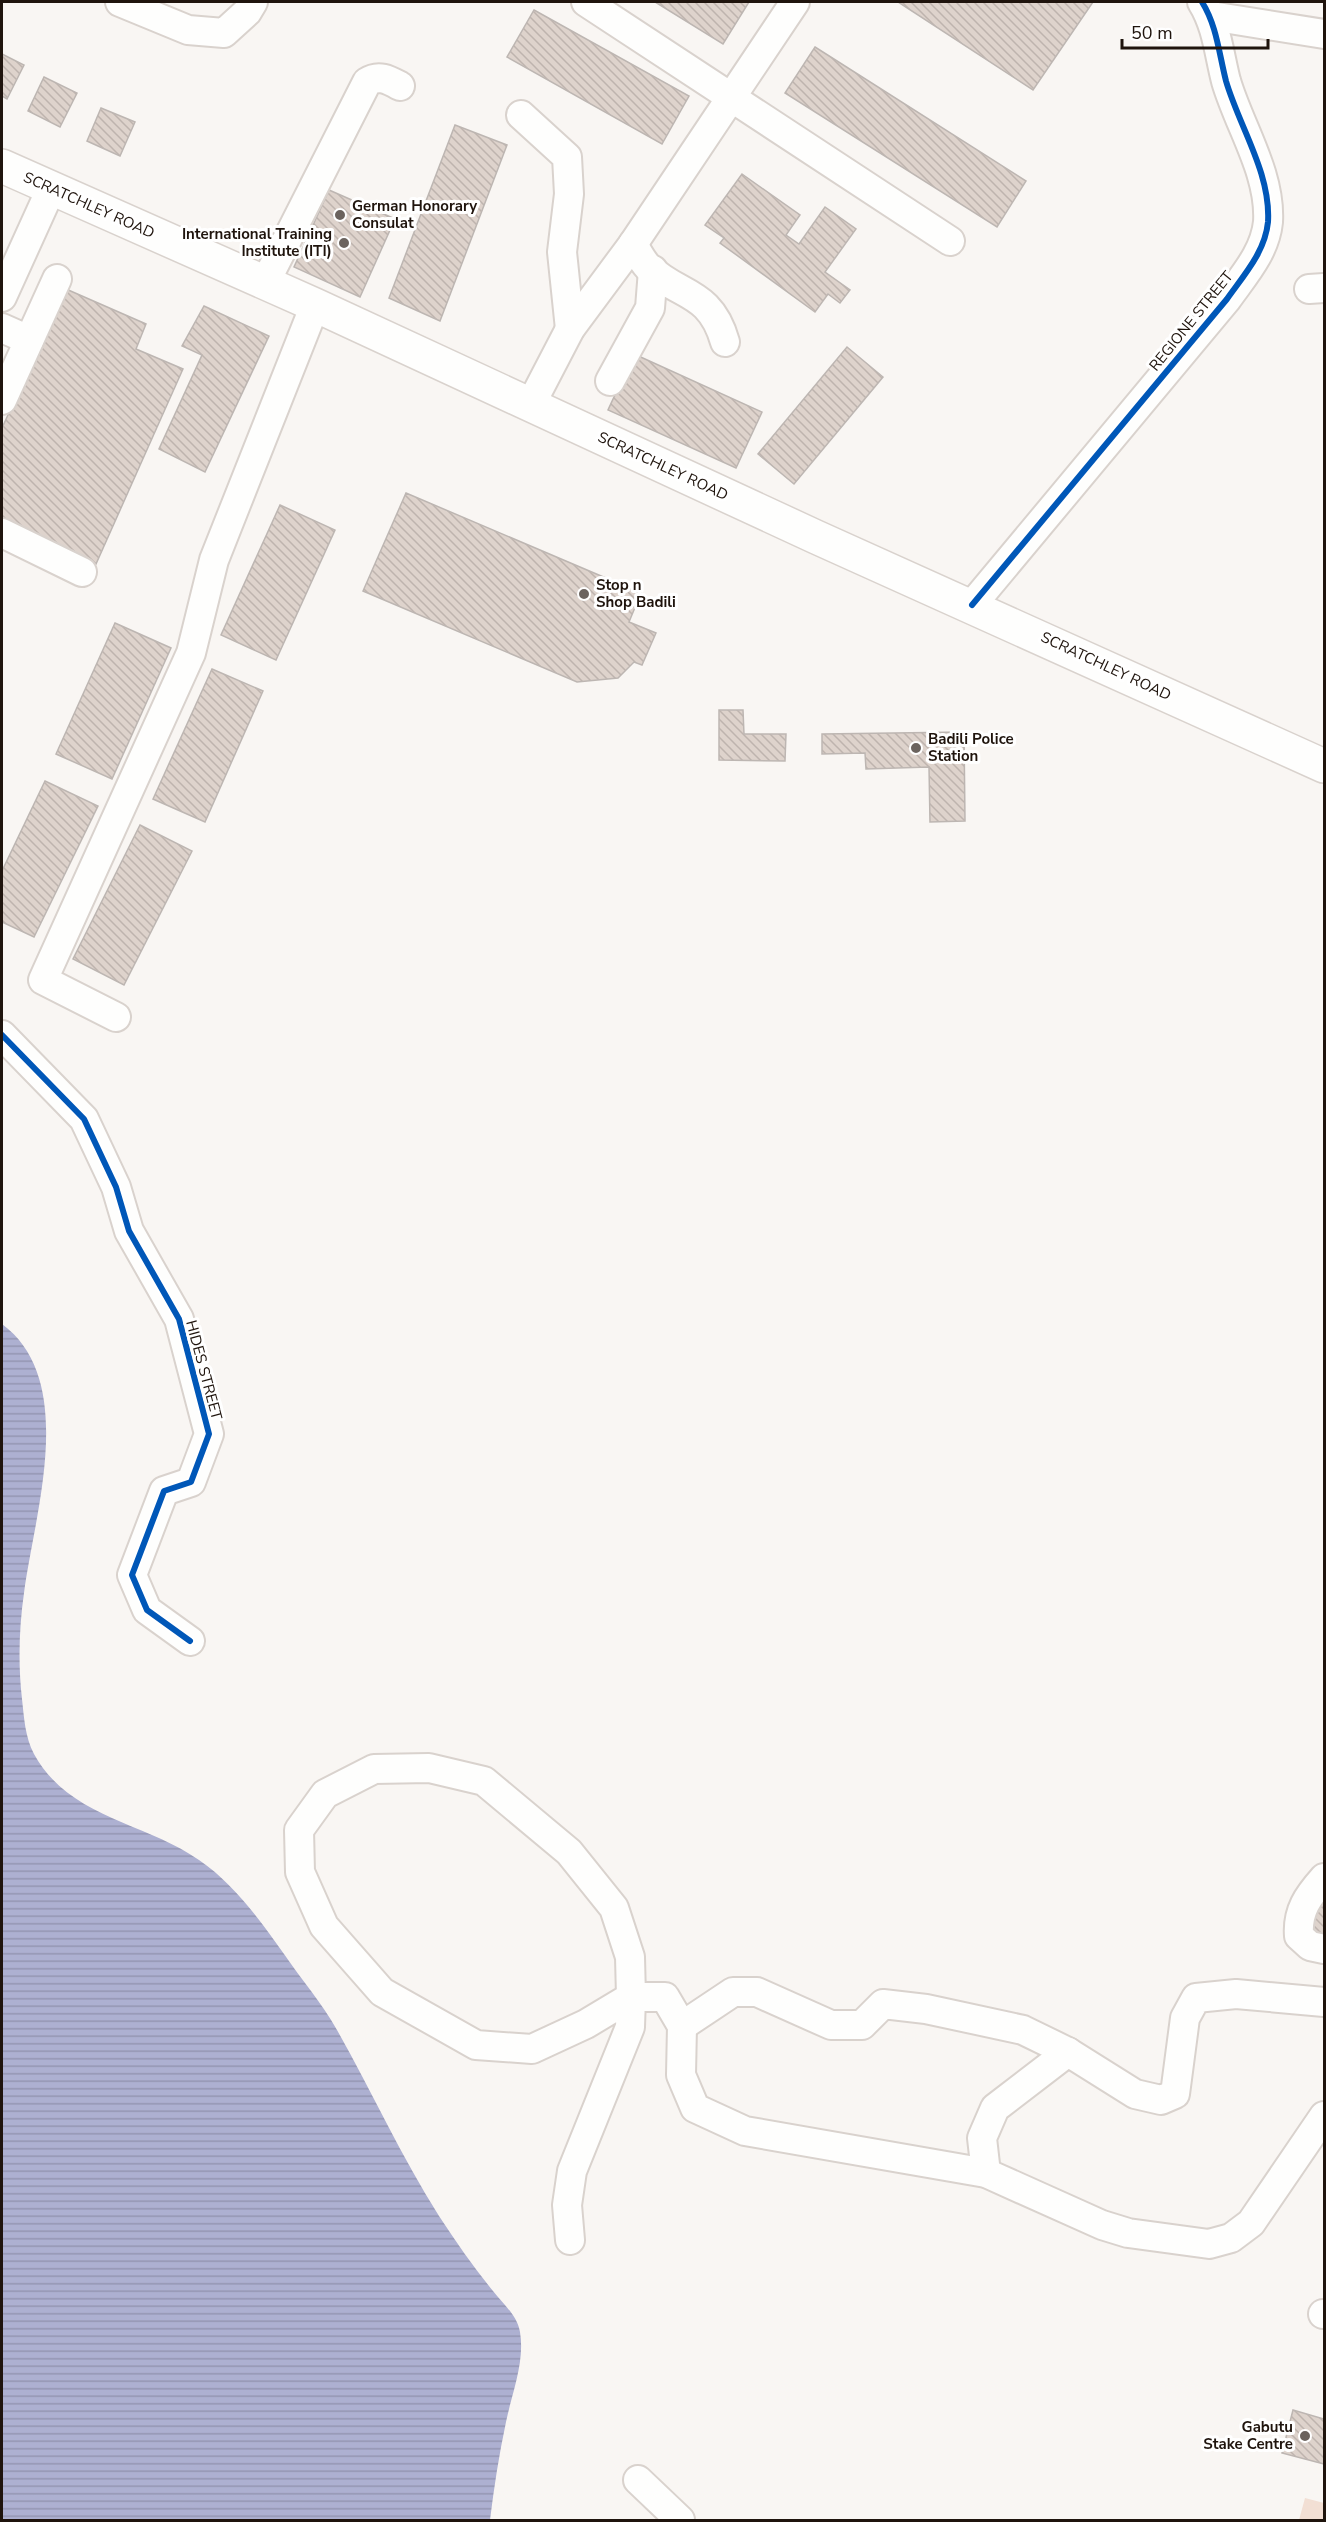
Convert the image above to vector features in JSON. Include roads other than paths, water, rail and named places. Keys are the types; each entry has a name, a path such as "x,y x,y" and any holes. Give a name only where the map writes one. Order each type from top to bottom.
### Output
{"main road":[{"name":"SCRATCHLEY ROAD","path":"2,166 315,305 816,537 972,605 1324,766"}],"street":[{"path":"120,2 188,30 224,33 248,12 253,2"},
{"path":"586,2 950,241"},
{"path":"531,404 570,329 633,244 795,2"},
{"path":"1207,9 1324,34"},
{"name":"REGIONE STREET","path":"972,605 1227,299 1260,251 1268,222 1267,201 1259,170 1227,82 1207,9"},
{"path":"265,283 367,82 374,77 383,78 400,86"},
{"path":"521,115 567,157 569,194 562,252 570,329"},
{"path":"2,297 51,189"},
{"path":"633,244 648,267 692,293 706,306 723,332 725,342"},
{"path":"610,381 650,308 653,270"},
{"path":"2,400 57,279"},
{"path":"116,1017 43,980 191,653 214,560 315,305"},
{"path":"2,328 29,340"},
{"path":"2,533 82,572"},
{"name":"HIDES STREET","path":"2,1035 84,1119 116,1187 129,1231 179,1319 210,1434 191,1482 164,1491 132,1575 147,1610 190,1641"},
{"path":"570,2240 567,2205 572,2171 630,2026 631,1997 630,1957 614,1908 569,1852 484,1782 429,1768 374,1769 325,1794 299,1830 300,1872 324,1926 382,1992 476,2044 532,2049 586,2024 631,1997 665,1997 682,2026 681,2075 695,2108 745,2131 986,2173 1102,2225 1128,2233 1209,2244 1232,2238 1251,2223 1324,2116"},
{"path":"1324,1878 1302,1907 1298,1916 1298,1928 1299,1936 1304,1942 1324,1949"},
{"path":"682,2026 733,1992 757,1992 831,2025 862,2025 883,2004 926,2009 1023,2030 1068,2052 1135,2094 1161,2100 1175,2094 1185,2018 1196,1998 1236,1994 1324,2002"},
{"path":"986,2173 982,2138 994,2108 1068,2052"},
{"path":"638,2480 680,2520"}],"water":[{"path":"2,1324 25,1349 39,1379 45,1414 46,1451 42,1489 24,1593 20,1633 21,1686 25,1727 31,1747 49,1775 67,1792 87,1806 178,1847 199,1860 245,1903 331,2020 439,2216 472,2264 516,2320 520,2332 521,2355 501,2447 490,2520 2,2520"}],"place":[{"name":"German Honorary Consulat","path":"340,215"},
{"name":"International Training Institute (ITI)","path":"344,243"},
{"name":"Stop n Shop Badili","path":"584,594"},
{"name":"Badili Police Station","path":"916,748"},
{"name":"Gabutu Stake Centre","path":"1305,2436"}]}
